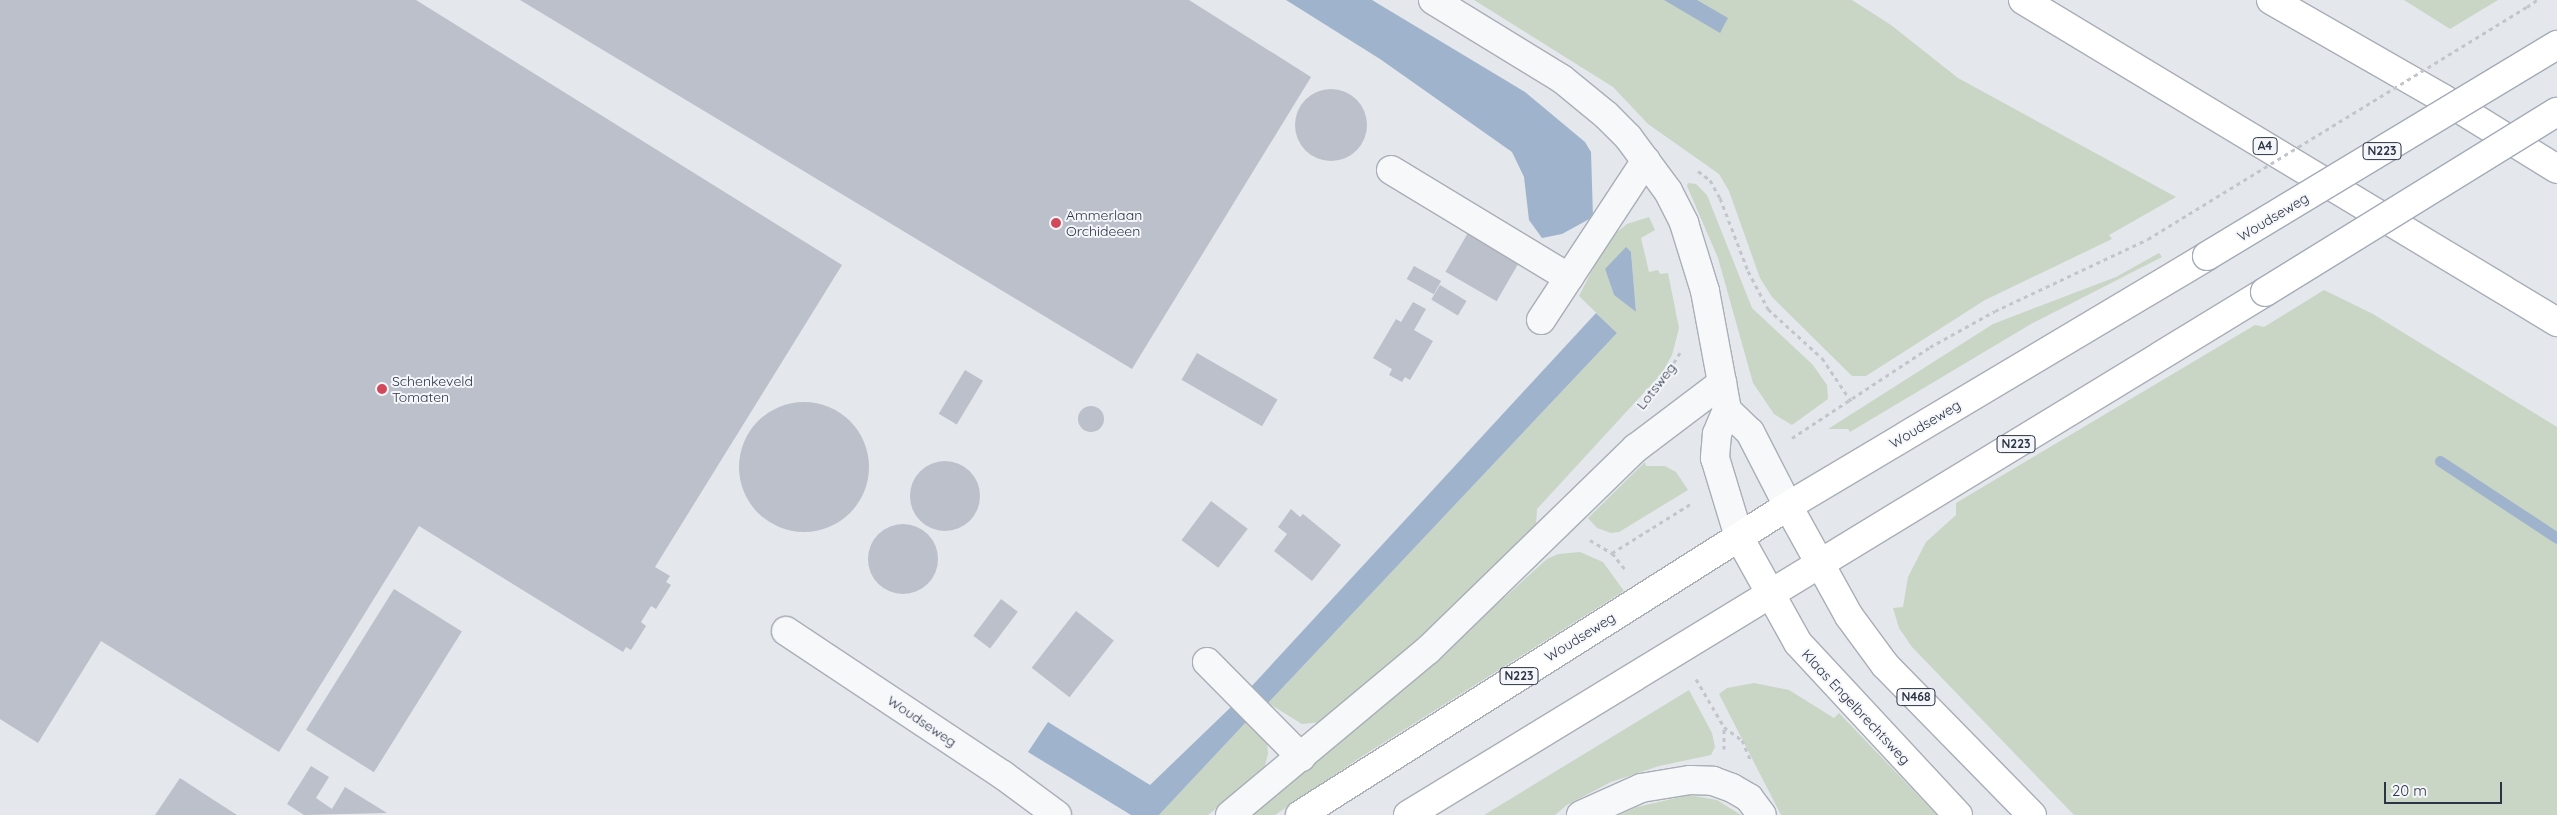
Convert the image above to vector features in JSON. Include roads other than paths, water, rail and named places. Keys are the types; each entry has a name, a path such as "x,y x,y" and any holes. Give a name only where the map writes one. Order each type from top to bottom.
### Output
{"main road":[{"name":"A4","path":"2023,0 2557,322"},
{"path":"2271,0 2442,98 2557,170"},
{"name":"Woudseweg","path":"1300,815 1788,506 2557,45"},
{"path":"2442,98 2557,156"},
{"name":"N223","path":"1408,815 2557,112"},
{"name":"A4","path":"2506,291 2557,332"},
{"name":"N468","path":"1788,506 1849,616 1886,666 2032,815"},
{"name":"Klaas Engelbrechtsweg","path":"1739,537 1768,594 1798,643 1829,680 1958,815"}],"street":[{"path":"1433,0 1562,79 1606,115 1646,160 1684,223 1705,291 1727,410 1717,434 1715,458 1720,484 1739,537"},
{"path":"1541,320 1646,160"},
{"path":"1392,170 1569,278"},
{"path":"1230,815 1428,650 1636,448 1722,383"},
{"path":"1727,410 1750,432 1788,506"},
{"name":"Woudseweg","path":"786,631 1003,775 1057,815"},
{"path":"1207,662 1301,757"},
{"path":"1581,815 1641,788 1690,780 1713,782 1755,806"}],"water":[{"path":"1286,0 1372,0 1525,92 1585,142 1591,152 1593,217 1562,234 1542,238 1529,220 1524,177 1512,152 1380,59"},
{"path":"1664,0 1697,0 1728,18 1720,33"},
{"path":"1626,247 1631,252 1636,312 1614,295 1605,269"},
{"path":"1596,313 1617,333 1268,703 1250,688"},
{"path":"1231,707 1248,720 1159,815 1131,815 1028,752 1048,722 1150,785"}],"waterway":[{"path":"2440,461 2557,538"}],"place":[{"name":"Ammerlaan Orchideeen","path":"1056,223"},
{"name":"Schenkeveld Tomaten","path":"382,389"}]}
